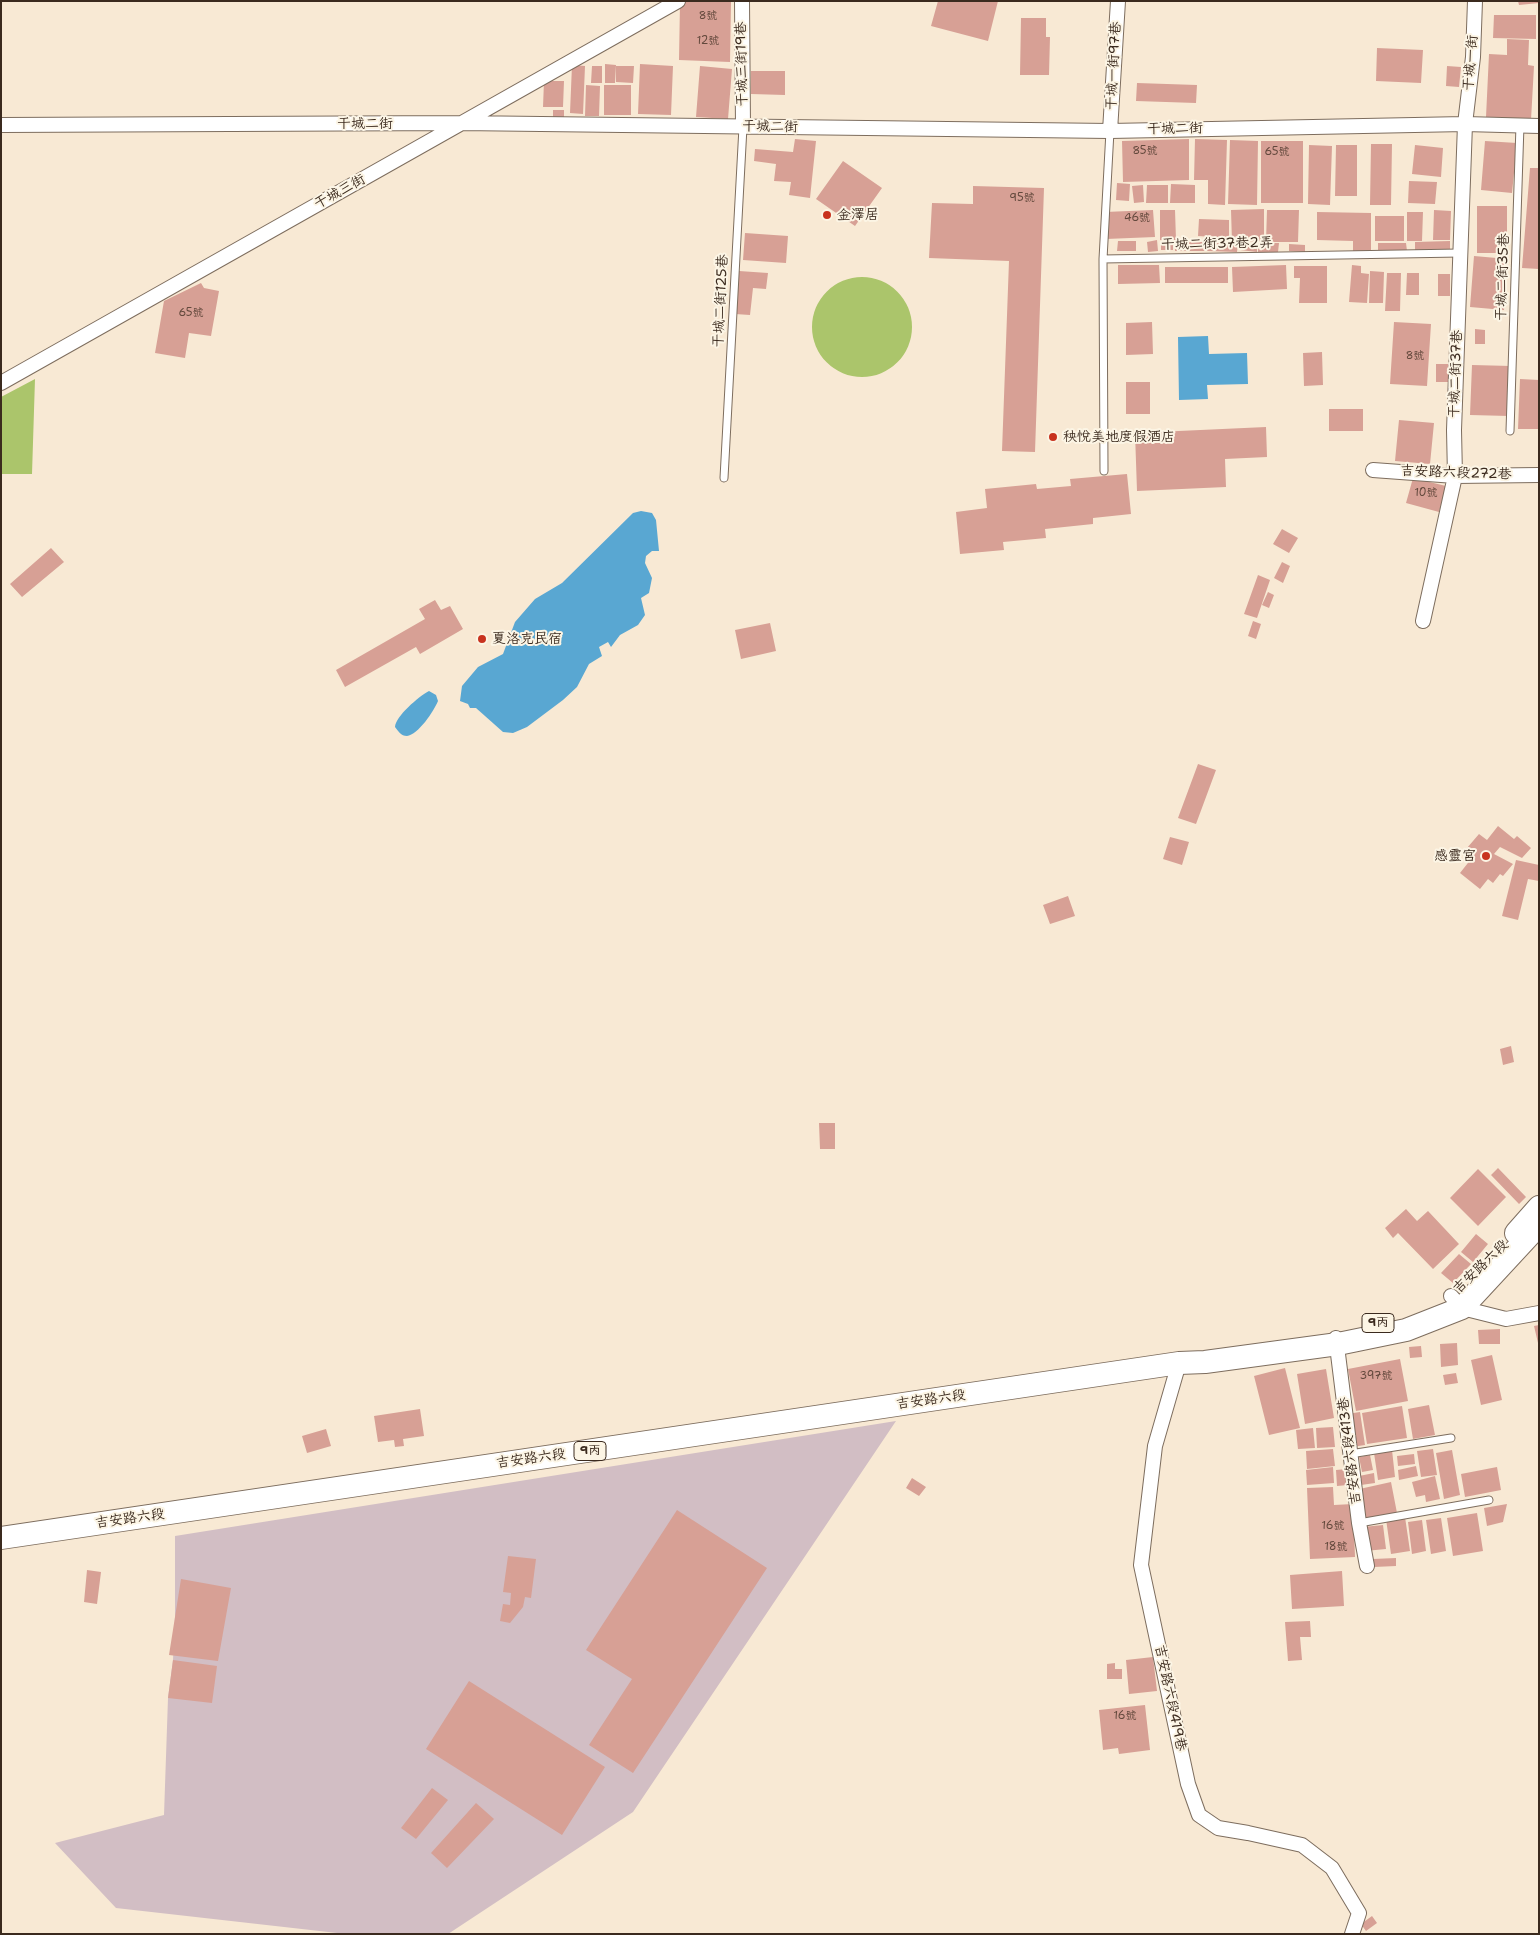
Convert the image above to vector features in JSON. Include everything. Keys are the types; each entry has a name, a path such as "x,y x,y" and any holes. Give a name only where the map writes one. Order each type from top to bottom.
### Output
{"main road":[{"name":"吉安路六段","path":"1456,1302 1539,1207"},
{"name":"吉安路六段","path":"1,1538 1178,1364 1204,1362 1337,1339 1406,1330 1456,1302 1539,1225"}],"street":[{"name":"干城三街","path":"1,383 678,1"},
{"name":"干城三街19巷","path":"742,1 743,126"},
{"name":"干城一街97巷","path":"1110,131 1118,1"},
{"name":"干城一街","path":"1465,124 1473,57 1475,1"},
{"name":"干城二街","path":"1,125 460,123 1110,131 1465,124 1539,126"},
{"name":"干城二街37巷","path":"1423,621 1455,476 1454,430 1465,124"},
{"name":"吉安路六段272巷","path":"1373,470 1455,476 1539,475"},
{"path":"1456,1302 1506,1319 1539,1313"},
{"name":"吉安路六段413巷","path":"1337,1339 1359,1523 1367,1566"},
{"name":"吉安路六段419巷","path":"1178,1364 1155,1446 1141,1565 1188,1784 1199,1815 1218,1828 1248,1832 1302,1844 1332,1868 1358,1913 1352,1934"}],"lane":[{"name":"干城二街35巷","path":"1510,431 1520,124"},
{"name":"干城二街125巷","path":"724,478 743,126"},
{"path":"1104,471 1103,259 1110,131"},
{"name":"干城二街37巷2弄","path":"1103,259 1460,253"},
{"path":"1350,1454 1451,1438"},
{"path":"1359,1523 1489,1500"}],"shaded area":[{"path":"896,1421 633,1812 448,1934 346,1934 116,1908 55,1843 164,1815 168,1698 173,1660 175,1617 175,1536"}],"green space":[{"path":"862,277 881,280 898,291 909,308 912,327 909,346 898,363 881,374 862,377 843,374 826,363 815,346 812,327 815,308 826,291 843,280"},
{"path":"35,379 32,474 1,474 1,397"}],"water":[{"path":"1208,336 1209,354 1247,353 1248,384 1207,385 1208,399 1179,400 1178,337"},
{"path":"641,511 652,513 656,520 659,551 652,551 646,556 645,563 652,578 649,593 641,598 645,615 638,625 620,635 611,647 608,642 599,647 602,656 589,664 577,687 527,727 513,733 503,732 476,708 470,708 468,704 460,701 462,686 478,667 503,654 515,622 535,599 562,583 633,513"},
{"path":"429,691 436,695 438,701 433,711 416,732 407,736 401,734 395,727 399,718 414,702"}],"building":[{"path":"684,1 731,1 730,62 679,60 680,3"},
{"path":"938,1 998,1 988,41 931,26"},
{"path":"1518,1 1539,1 1539,3 1519,5"},
{"path":"1494,15 1536,15 1536,39 1493,38"},
{"path":"1021,18 1046,18 1046,37 1050,37 1049,75 1020,75"},
{"path":"1507,39 1529,40 1528,65 1534,66 1531,120 1486,117 1489,54 1507,55"},
{"path":"1377,48 1423,50 1421,83 1376,81"},
{"path":"605,64 616,65 615,83 605,83"},
{"path":"640,64 673,66 671,115 638,114"},
{"path":"572,65 585,66 583,114 570,113"},
{"path":"592,66 602,66 602,83 591,83"},
{"path":"616,66 634,66 633,83 616,82"},
{"path":"700,66 732,69 728,119 696,117"},
{"path":"1447,66 1461,67 1459,87 1446,86"},
{"path":"751,71 785,71 785,95 751,94"},
{"path":"544,81 564,81 563,107 543,107"},
{"path":"1137,83 1197,85 1196,103 1136,101"},
{"path":"586,85 600,86 599,116 585,116"},
{"path":"604,85 631,85 631,115 604,115"},
{"path":"553,110 564,110 564,118 553,118"},
{"path":"795,139 816,141 810,198 789,195 791,182 774,181 776,164 754,161 755,149 793,152"},
{"path":"1189,139 1189,180 1123,182 1122,141"},
{"path":"1195,139 1227,140 1225,205 1208,204 1208,180 1194,180"},
{"path":"1230,140 1258,141 1257,205 1228,204"},
{"path":"1261,141 1303,141 1303,203 1261,203"},
{"path":"1485,141 1517,143 1512,193 1481,190"},
{"path":"1371,144 1392,144 1391,205 1370,205"},
{"path":"1309,145 1332,146 1330,205 1308,204"},
{"path":"1336,145 1357,145 1357,196 1335,196"},
{"path":"1415,145 1443,148 1441,177 1412,174"},
{"path":"843,161 882,188 855,226 816,199"},
{"path":"1530,168 1539,168 1539,269 1522,268"},
{"path":"1409,181 1437,182 1435,204 1408,203"},
{"path":"1117,183 1130,184 1129,201 1116,200"},
{"path":"1171,184 1195,185 1195,203 1170,203"},
{"path":"1143,185 1144,202 1134,203 1132,186"},
{"path":"1147,185 1168,185 1168,203 1146,203"},
{"name":"秧悦美地度假酒店","path":"973,186 1044,188 1035,452 1002,451 1009,261 929,258 932,203 973,204"},
{"path":"1477,206 1507,206 1507,253 1477,253"},
{"path":"1264,209 1264,241 1232,242 1231,210"},
{"path":"1153,210 1155,237 1106,239 1105,212"},
{"path":"1160,210 1175,210 1176,240 1160,240"},
{"path":"1267,210 1299,210 1298,242 1266,242"},
{"path":"1434,210 1451,211 1450,240 1433,240"},
{"path":"1317,212 1371,213 1371,252 1353,252 1353,241 1317,240"},
{"path":"1407,212 1423,212 1422,241 1407,241"},
{"path":"1375,216 1404,216 1404,241 1375,241"},
{"path":"1199,219 1229,220 1229,238 1198,236"},
{"path":"745,233 788,236 786,263 743,260"},
{"path":"1157,240 1158,251 1148,252 1147,242"},
{"path":"1118,241 1136,241 1136,251 1117,251"},
{"path":"1450,241 1450,251 1415,252 1415,242"},
{"path":"1161,242 1173,242 1173,250 1161,250"},
{"path":"1175,242 1205,242 1205,251 1175,251"},
{"path":"1207,243 1238,243 1237,252 1207,251"},
{"path":"1240,243 1257,244 1257,252 1240,250"},
{"path":"1258,243 1279,243 1278,252 1258,252"},
{"path":"1378,243 1406,243 1407,251 1378,251"},
{"path":"1289,244 1305,245 1305,252 1289,251"},
{"path":"1474,256 1508,259 1504,310 1470,307"},
{"path":"1118,265 1159,265 1160,283 1118,284"},
{"path":"1286,265 1287,289 1233,292 1232,267"},
{"path":"1352,265 1361,266 1361,273 1369,274 1367,303 1349,302"},
{"path":"1294,266 1327,266 1327,303 1299,303 1300,278 1294,278"},
{"path":"1165,267 1228,267 1228,283 1165,283"},
{"path":"739,271 768,273 766,289 753,288 750,315 735,314"},
{"path":"1370,271 1384,272 1383,303 1369,303"},
{"path":"1387,273 1401,273 1400,311 1385,311"},
{"path":"1407,273 1419,273 1419,295 1406,295"},
{"path":"1438,274 1450,274 1450,296 1438,296"},
{"path":"201,283 204,288 219,291 211,336 189,333 185,358 155,353 164,301"},
{"path":"1152,322 1153,354 1126,355 1126,323"},
{"path":"1394,322 1431,324 1427,386 1390,384"},
{"path":"1475,329 1485,330 1485,344 1475,344"},
{"path":"1322,352 1323,385 1304,386 1303,353"},
{"path":"1436,364 1449,364 1449,382 1436,382"},
{"path":"1472,365 1511,366 1509,416 1470,415"},
{"path":"1520,379 1539,380 1539,429 1518,429"},
{"path":"1126,382 1150,382 1150,414 1126,414"},
{"path":"1329,409 1363,409 1363,431 1329,431"},
{"path":"1399,420 1434,423 1430,464 1395,461"},
{"path":"1266,427 1267,457 1225,459 1226,487 1137,491 1135,433"},
{"name":"秧悦美地度假酒店","path":"1127,474 1131,514 1093,518 1093,524 1045,529 1046,538 1003,542 1004,550 960,554 956,512 987,508 985,489 1036,484 1037,489 1071,486 1070,479"},
{"path":"1413,478 1446,486 1439,512 1406,503"},
{"path":"1282,529 1298,538 1289,553 1273,544"},
{"path":"51,548 64,562 22,597 10,584"},
{"path":"1282,562 1290,566 1283,583 1274,578"},
{"path":"1258,575 1270,580 1257,618 1244,614"},
{"path":"1268,592 1274,595 1269,608 1262,605"},
{"name":"夏洛克民宿","path":"435,600 441,610 450,606 463,629 420,654 416,647 345,687 336,670 425,619 419,609"},
{"path":"1253,621 1261,624 1256,639 1248,636"},
{"path":"770,623 776,651 741,659 735,630"},
{"path":"1198,764 1216,770 1196,824 1178,818"},
{"name":"感靈宮","path":"1498,826 1514,839 1517,836 1531,848 1522,858 1500,847 1494,854 1513,864 1503,876 1500,874 1493,883 1488,879 1480,889 1460,873 1475,854 1467,848 1479,834 1487,840"},
{"path":"1170,837 1189,842 1182,865 1163,859"},
{"path":"1516,860 1539,865 1539,881 1528,879 1518,920 1502,916"},
{"path":"1068,896 1075,916 1050,924 1043,905"},
{"path":"1511,1046 1514,1062 1503,1065 1500,1049"},
{"path":"819,1123 835,1123 835,1149 820,1149"},
{"path":"1498,1168 1526,1197 1519,1204 1491,1175"},
{"path":"1478,1169 1506,1197 1478,1226 1450,1198"},
{"path":"1406,1209 1417,1221 1428,1211 1459,1244 1433,1269 1398,1233 1393,1238 1385,1228"},
{"path":"1476,1234 1488,1244 1473,1262 1461,1252"},
{"path":"1459,1254 1471,1264 1453,1283 1441,1273"},
{"path":"1539,1325 1539,1343 1538,1343 1534,1326"},
{"path":"1500,1329 1500,1344 1479,1344 1478,1330"},
{"path":"1457,1343 1458,1365 1441,1367 1440,1344"},
{"path":"1421,1346 1422,1357 1410,1358 1409,1347"},
{"path":"1492,1355 1502,1400 1481,1405 1471,1360"},
{"path":"1400,1359 1408,1401 1356,1411 1348,1369"},
{"path":"1285,1368 1300,1428 1269,1435 1254,1376"},
{"path":"1326,1369 1334,1418 1305,1424 1297,1374"},
{"path":"1456,1373 1458,1383 1445,1385 1443,1375"},
{"path":"1429,1405 1435,1435 1413,1439 1408,1409"},
{"path":"1402,1406 1407,1438 1367,1444 1362,1413"},
{"path":"420,1409 424,1436 403,1439 404,1446 395,1447 394,1440 378,1442 374,1416"},
{"path":"1360,1412 1365,1445 1352,1447 1347,1414"},
{"path":"1333,1427 1335,1447 1317,1448 1316,1428"},
{"path":"1313,1428 1315,1448 1298,1449 1296,1430"},
{"path":"326,1429 331,1446 307,1453 302,1436"},
{"path":"1333,1449 1335,1466 1307,1469 1306,1451"},
{"path":"1433,1449 1437,1475 1421,1477 1417,1451"},
{"path":"1392,1450 1395,1477 1378,1480 1374,1453"},
{"path":"1452,1450 1460,1495 1444,1499 1436,1453"},
{"path":"1414,1454 1415,1464 1398,1466 1397,1456"},
{"path":"1370,1455 1373,1470 1362,1472 1359,1457"},
{"path":"1416,1466 1418,1476 1399,1480 1398,1470"},
{"path":"1333,1467 1334,1483 1307,1485 1306,1470"},
{"path":"1497,1467 1501,1490 1465,1497 1461,1474"},
{"path":"1347,1469 1348,1485 1337,1486 1336,1470"},
{"path":"1374,1473 1375,1483 1361,1485 1359,1476"},
{"path":"1435,1476 1440,1499 1426,1502 1425,1495 1416,1497 1412,1482"},
{"path":"912,1478 926,1487 919,1496 906,1488"},
{"path":"1391,1482 1397,1513 1362,1521 1355,1490"},
{"path":"1333,1487 1334,1505 1353,1504 1355,1557 1310,1559 1307,1488"},
{"path":"1507,1504 1503,1522 1487,1526 1484,1508"},
{"path":"677,1510 767,1568 633,1773 589,1745 632,1679 586,1650"},
{"path":"1477,1513 1483,1551 1453,1556 1447,1518"},
{"path":"1405,1517 1410,1551 1391,1554 1386,1519"},
{"path":"1441,1518 1446,1551 1431,1554 1426,1520"},
{"path":"1422,1520 1426,1551 1412,1554 1408,1522"},
{"path":"1383,1525 1386,1549 1365,1551 1363,1527"},
{"path":"508,1556 536,1559 531,1598 525,1597 523,1607 510,1623 500,1621 503,1604 510,1605 511,1593 503,1592"},
{"path":"1396,1558 1396,1566 1374,1567 1373,1559"},
{"path":"87,1570 101,1572 97,1604 84,1602"},
{"path":"1342,1571 1344,1606 1292,1609 1290,1575"},
{"path":"181,1579 231,1588 218,1661 169,1655"},
{"path":"1310,1621 1311,1637 1300,1637 1302,1660 1288,1661 1285,1622"},
{"path":"1153,1657 1157,1691 1129,1694 1126,1660"},
{"path":"173,1660 217,1666 212,1703 168,1698"},
{"path":"1115,1663 1115,1669 1122,1669 1122,1679 1107,1679 1107,1664"},
{"path":"469,1681 605,1767 562,1835 426,1749"},
{"path":"1145,1705 1150,1750 1119,1754 1118,1748 1103,1750 1099,1710"},
{"path":"432,1788 448,1800 416,1839 401,1828"},
{"path":"476,1803 494,1819 447,1868 431,1853"},
{"path":"1372,1916 1377,1923 1366,1931 1361,1924"}],"place":[{"name":"金澤居","path":"827,215"},
{"name":"秧悦美地度假酒店","path":"1053,437"},
{"name":"夏洛克民宿","path":"482,639"},
{"name":"感靈宮","path":"1486,856"}]}
